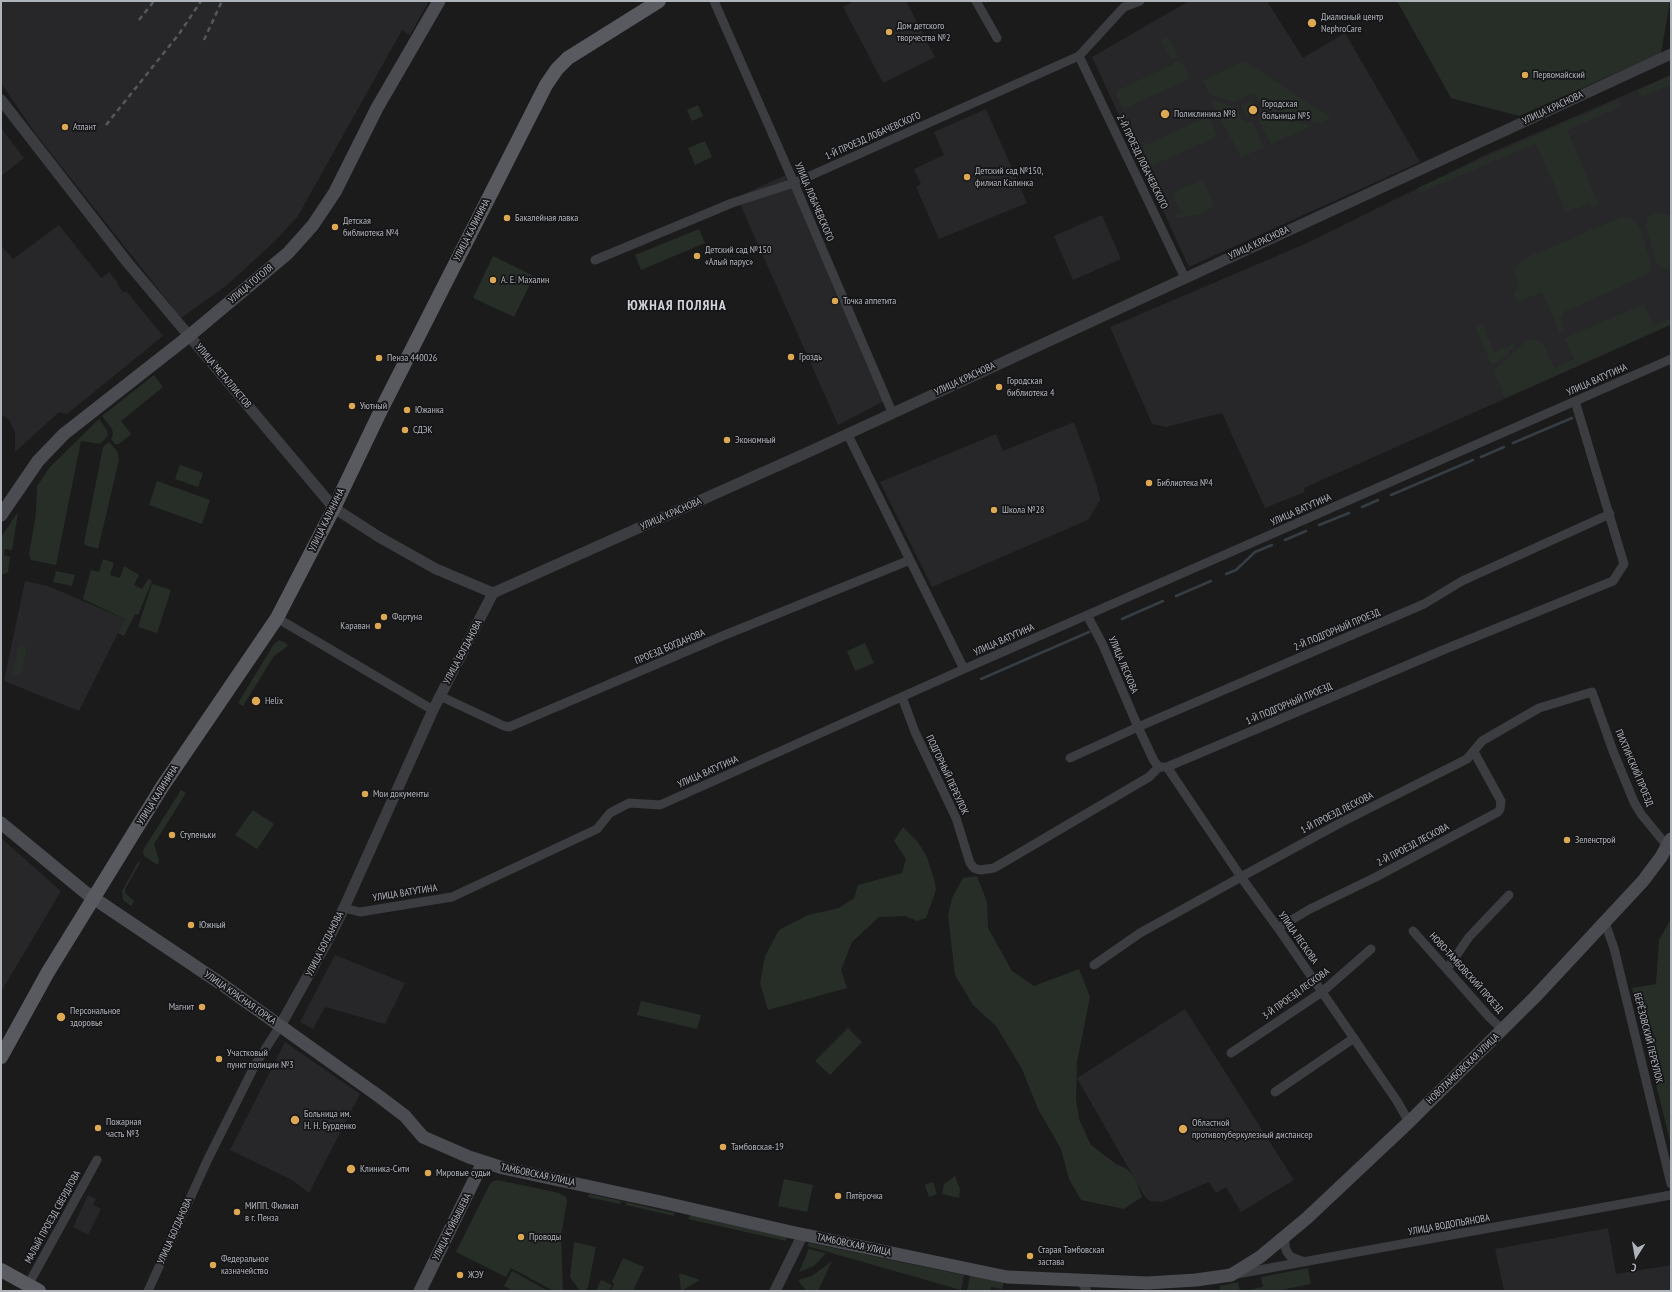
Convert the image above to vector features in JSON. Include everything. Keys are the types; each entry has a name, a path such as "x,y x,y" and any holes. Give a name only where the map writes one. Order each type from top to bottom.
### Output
{"main road":[{"name":"УЛИЦА ГОГОЛЯ","path":"1,515 38,461 64,434 189,336 288,253 313,225 335,192 377,108 439,1"},
{"name":"УЛИЦА КАЛИНИНА","path":"1,1057 48,972 190,745 277,618 334,508 382,408 546,85 568,58 659,1"},
{"name":"УЛИЦА КРАСНАЯ ГОРКА","path":"1,823 94,898 220,982 405,1116 425,1138 483,1162"},
{"name":"НОВОТАМБОВСКАЯ УЛИЦА","path":"1231,1275 1260,1257 1322,1205 1503,1030 1605,922 1653,868 1669,843"},
{"name":"ТАМБОВСКАЯ УЛИЦА","path":"483,1162 803,1234 1007,1277 1084,1286 1196,1280 1231,1275"},
{"name":"УЛИЦА КУЙБЫШЕВА","path":"420,1291 483,1162"},
{"path":"1,1270 34,1288"}],"street":[{"name":"УЛИЦА ЛОБАЧЕВСКОГО","path":"714,1 892,412"},
{"path":"976,1 997,38"},
{"name":"1-Й ПРОЕЗД ЛОБАЧЕВСКОГО","path":"594,260 732,203 794,183 1079,56 1124,7 1140,1"},
{"name":"УЛИЦА КРАСНОВА","path":"493,593 717,493 1671,54"},
{"name":"2-Й ПРОЕЗД ЛОБАЧЕВСКОГО","path":"1079,56 1185,278"},
{"name":"УЛИЦА МЕТАЛЛИСТОВ","path":"1,100 127,262 334,508 379,537 436,569 493,593"},
{"name":"УЛИЦА ВАТУТИНА","path":"344,908 360,912 452,896 597,829 610,813 629,803 660,805 964,669 1671,359"},
{"path":"1575,401 1610,514"},
{"path":"847,432 964,669"},
{"name":"1-Й ПОДГОРНЫЙ ПРОЕЗД","path":"970,863 974,868 980,870 994,868 1163,767 1442,650 1613,581 1624,564 1610,514"},
{"name":"2-Й ПОДГОРНЫЙ ПРОЕЗД","path":"1070,758 1138,727 1404,614 1462,581 1610,514"},
{"name":"ПРОЕЗД БОГДАНОВА","path":"440,696 509,727 720,637 910,560"},
{"name":"УЛИЦА БОГДАНОВА","path":"148,1291 207,1161 255,1065 280,1026 344,908 433,710 493,593"},
{"name":"УЛИЦА ЛЕСКОВА","path":"1087,615 1102,643 1154,761 1163,767 1278,928 1397,1101 1409,1122"},
{"path":"277,618 433,710"},
{"name":"1-Й ПРОЕЗД ЛЕСКОВА","path":"1094,965 1140,934 1241,877 1340,823 1467,759 1482,741 1539,708 1592,692"},
{"name":"ПИХТИНСКИЙ ПРОЕЗД","path":"1592,692 1613,751 1634,802 1641,814 1669,843"},
{"name":"ПОДГОРНЫЙ ПЕРЕУЛОК","path":"902,698 915,732 956,818 970,863"},
{"name":"2-Й ПРОЕЗД ЛЕСКОВА","path":"1278,928 1310,909 1376,877 1498,812 1501,801 1474,752"},
{"path":"1447,969 1472,934 1509,895"},
{"name":"БЕРЁЗОВСКИЙ ПЕРЕУЛОК","path":"1605,922 1614,948 1671,1184"},
{"name":"НОВО-ТАМБОВСКИЙ ПРОЕЗД","path":"1413,930 1490,1018 1503,1030"},
{"name":"3-Й ПРОЕЗД ЛЕСКОВА","path":"1231,1053 1322,992 1371,949"},
{"path":"1275,1092 1354,1038"},
{"name":"МАЛЫЙ ПРОЕЗД СВЕРДЛОВА","path":"34,1288 97,1160"},
{"name":"УЛИЦА ВОДОПЬЯНОВА","path":"1231,1275 1671,1195"},
{"path":"775,1291 803,1234"},
{"path":"1285,1235 1285,1247 1287,1252 1291,1257 1305,1261"}],"shaded area":[{"path":"1,1 429,1 410,35 402,30 298,216 275,241 226,286 181,318 35,133 1,83"},
{"name":"Дом детского творчества №2","path":"854,1 906,1 935,57 883,83 843,7"},
{"name":"Городская больница №5","path":"1189,1 1267,1 1303,58 1345,33 1420,162 1189,267 1092,57"},
{"name":"Первомайский","path":"1397,1 1670,1 1661,53 1519,116 1451,98"},
{"path":"1166,38 1170,40 1178,57 1171,59 1161,40"},
{"path":"1244,61 1331,118 1320,123 1266,110 1263,108 1254,93 1234,102 1209,94 1203,81"},
{"path":"1177,62 1183,64 1189,79 1125,108 1122,107 1116,94 1117,91"},
{"path":"1671,75 1671,325 1304,488 1305,492 1265,508 1222,413 1166,427 1152,424 1110,327 1305,244 1483,156"},
{"path":"1671,75 1671,84 1641,97 1638,90"},
{"path":"1213,100 1235,107 1243,122 1252,122 1264,147 1241,157 1212,102"},
{"path":"1617,100 1621,104 1620,107 1567,130 1599,205 1592,208 1590,203 1566,212 1536,143 1419,193 1418,188"},
{"path":"1251,101 1253,102 1257,111 1246,116 1241,106"},
{"path":"698,105 703,116 692,121 687,110"},
{"name":"Детский сад №150, филиал Калинка","path":"986,109 1027,203 939,239 916,187 921,184 914,169 944,155 934,132"},
{"path":"1264,115 1311,126 1271,144 1258,119"},
{"path":"1207,117 1210,119 1217,135 1216,137 1151,166 1143,146"},
{"path":"1,128 24,158 1,176"},
{"path":"705,141 712,157 695,165 688,148"},
{"path":"786,175 886,400 838,425 737,197"},
{"path":"1201,180 1203,181 1214,206 1199,214 1178,218 1176,215 1181,212 1173,195 1174,192"},
{"path":"1656,213 1671,215 1671,270 1662,268 1656,262 1646,226 1647,218"},
{"path":"1102,215 1121,259 1073,280 1054,236"},
{"path":"1622,217 1633,219 1640,228 1651,264 1651,269 1646,275 1564,312 1561,318 1564,329 1560,333 1542,292 1517,301 1514,295 1518,284 1514,271 1524,259"},
{"path":"59,225 101,278 109,272 123,292 124,293 126,291 163,336 67,414 59,412 15,452 15,432 9,420 1,414 1,246 13,259"},
{"path":"699,229 705,243 641,270 635,255"},
{"path":"493,256 534,276 514,317 473,298"},
{"path":"1644,304 1653,325 1671,318 1671,324 1505,398 1494,370 1529,339 1542,342 1554,368 1574,359 1565,338"},
{"path":"1480,324 1483,326 1494,352 1513,344 1515,345 1505,357 1494,364 1491,363 1476,329 1476,327"},
{"path":"154,375 163,387 121,421 131,434 119,444 115,444 111,439 113,434 112,429 102,416"},
{"path":"99,419 107,430 108,436 100,444 81,441 56,565 31,560 29,554 36,514 37,486 50,467"},
{"name":"Школа №28","path":"1074,422 1096,483 1100,500 1088,520 932,587 880,482 996,434 1003,451"},
{"path":"109,442 117,451 119,460 98,549 85,545 84,543 103,447"},
{"path":"180,465 203,473 198,487 175,479"},
{"path":"157,481 210,500 202,524 149,505"},
{"path":"18,512 12,550 5,549 4,555 10,557 8,572 1,574 1,537"},
{"path":"103,559 114,563 110,575 120,578 124,566 139,575 134,585 142,589 148,579 152,581 138,615 135,614 124,636 118,633 125,619 83,599 91,570 99,572"},
{"path":"56,571 75,575 72,586 53,582"},
{"path":"25,581 48,586 125,619 79,711 4,681"},
{"path":"152,584 171,590 157,633 138,627"},
{"path":"279,640 286,643 288,646 274,656 243,706 238,703 274,644"},
{"path":"865,643 874,663 855,671 847,651"},
{"path":"19,645 27,647 20,675 12,673"},
{"path":"181,790 186,793 154,844 159,860 158,864 156,864 144,856 143,850"},
{"path":"253,810 274,824 257,849 235,835"},
{"path":"903,827 917,841 927,857 935,883 936,890 926,918 917,921 905,916 879,917 852,942 841,970 847,988 768,1010 760,983 765,956 779,930 808,915 839,908 854,898 858,885 902,873 906,859 894,841"},
{"path":"1,838 61,891 1,992"},
{"path":"138,862 140,863 125,889 126,894 134,901 131,906 123,900 122,891"},
{"path":"977,876 987,902 988,928 1012,971 1034,986 1079,969 1090,997 1077,1062 1076,1100 1079,1119 1091,1145 1116,1164 1127,1169 1135,1178 1142,1197 1124,1209 1081,1200 1069,1179 1061,1149 1038,1109 1022,1069 996,1026 973,1005 955,975 948,916 952,898 963,878"},
{"path":"1671,919 1671,1145 1632,988 1656,984 1659,940"},
{"path":"335,955 405,983 385,1024 325,1007 313,1029 300,1022"},
{"path":"641,1001 701,1015 697,1029 637,1015"},
{"name":"Областной противотуберкулезный диспансер","path":"1185,1009 1294,1180 1241,1212 1226,1187 1216,1193 1209,1182 1162,1202 1150,1201 1145,1197 1077,1078"},
{"path":"848,1028 862,1042 830,1075 815,1061"},
{"path":"285,1042 360,1094 309,1193 292,1180 230,1150"},
{"path":"955,1176 960,1189 959,1198 942,1194 944,1184"},
{"path":"784,1179 813,1185 807,1212 778,1206"},
{"path":"498,1180 559,1193 566,1197 567,1202 561,1235 563,1291 554,1291 511,1268 506,1277 456,1252 490,1184 493,1181"},
{"path":"933,1182 937,1194 929,1197 925,1185"},
{"path":"589,1194 621,1201 620,1204 588,1197"},
{"path":"88,1195 96,1199 93,1205 101,1209 88,1235 73,1227"},
{"path":"626,1202 674,1213 674,1216 626,1205"},
{"path":"691,1214 787,1237 786,1241 688,1219"},
{"path":"1608,1228 1616,1274 1671,1265 1671,1291 1504,1291 1495,1249"},
{"path":"574,1242 596,1247 588,1287 585,1291 580,1291 570,1277"},
{"path":"809,1243 964,1275 961,1290 807,1246"},
{"path":"809,1249 826,1253 814,1266 799,1272"},
{"path":"623,1258 644,1267 633,1291 611,1291 614,1284 612,1282"},
{"path":"832,1261 818,1291 806,1291 798,1280 812,1276"},
{"path":"1308,1268 1311,1284 1276,1291 1244,1291 1263,1287 1261,1277"},
{"path":"512,1271 548,1291 513,1291 504,1286"},
{"path":"679,1273 700,1280 681,1291"},
{"path":"970,1275 1004,1282 1002,1289 991,1287 990,1291 967,1291"},
{"path":"601,1280 612,1285 609,1291 596,1291"},
{"path":"1238,1282 1240,1291 1220,1291 1220,1286"}],"waterway":[{"path":"1513,443 1572,418"},
{"path":"1481,457 1504,447"},
{"path":"1391,495 1473,460"},
{"path":"1362,507 1378,500"},
{"path":"1319,525 1349,513"},
{"path":"1285,540 1306,531"},
{"path":"1226,574 1236,570 1255,552 1272,545"},
{"path":"1176,596 1211,581"},
{"path":"1122,619 1163,601"},
{"path":"981,679 1089,632"}],"railway":[{"path":"139,20 154,1"},
{"path":"106,125 179,34 201,1"},
{"path":"204,40 222,1"}],"place":[{"name":"Диализный центр NephroCare","path":"1312,23"},
{"name":"Дом детского творчества №2","path":"889,32"},
{"name":"Первомайский","path":"1525,75"},
{"name":"Городская больница №5","path":"1253,110"},
{"name":"Поликлиника №8","path":"1165,114"},
{"name":"Атлант","path":"65,127"},
{"name":"Детский сад №150, филиал Калинка","path":"967,177"},
{"name":"Бакалейная лавка","path":"507,218"},
{"name":"Детская библиотека №4","path":"335,227"},
{"name":"Детский сад №150 «Алый парус»","path":"697,256"},
{"name":"А. Е. Махалин","path":"493,280"},
{"name":"Точка аппетита","path":"835,301"},
{"name":"Гроздь","path":"791,357"},
{"name":"Пенза 440026","path":"379,358"},
{"name":"Городская библиотека 4","path":"999,387"},
{"name":"Уютный","path":"352,406"},
{"name":"Южанка","path":"407,410"},
{"name":"СДЭК","path":"405,430"},
{"name":"Экономный","path":"727,440"},
{"name":"Библиотека №4","path":"1149,483"},
{"name":"Школа №28","path":"994,510"},
{"name":"Фортуна","path":"384,617"},
{"name":"Караван","path":"378,626"},
{"name":"Helix","path":"256,701"},
{"name":"Мои документы","path":"365,794"},
{"name":"Ступеньки","path":"172,835"},
{"name":"Зеленстрой","path":"1567,840"},
{"name":"Южный","path":"191,925"},
{"name":"Магнит","path":"202,1007"},
{"name":"Персональное здоровье","path":"61,1017"},
{"name":"Участковый пункт полиции №3","path":"219,1059"},
{"name":"Больница им. Н. Н. Бурденко","path":"295,1120"},
{"name":"Пожарная часть №3","path":"98,1128"},
{"name":"Областной противотуберкулезный диспансер","path":"1183,1129"},
{"name":"Тамбовская-19","path":"723,1147"},
{"name":"Клиника-Сити","path":"351,1169"},
{"name":"Мировые судьи","path":"428,1173"},
{"name":"Пятёрочка","path":"838,1196"},
{"name":"МИПП. Филиал в г. Пенза","path":"237,1212"},
{"name":"Проводы","path":"521,1237"},
{"name":"Старая Тамбовская застава","path":"1030,1256"},
{"name":"Федеральное казначейство","path":"213,1265"},
{"name":"ЖЭУ","path":"460,1275"}],"district":[{"name":"ЮЖНАЯ ПОЛЯНА","path":"677,306"}]}
